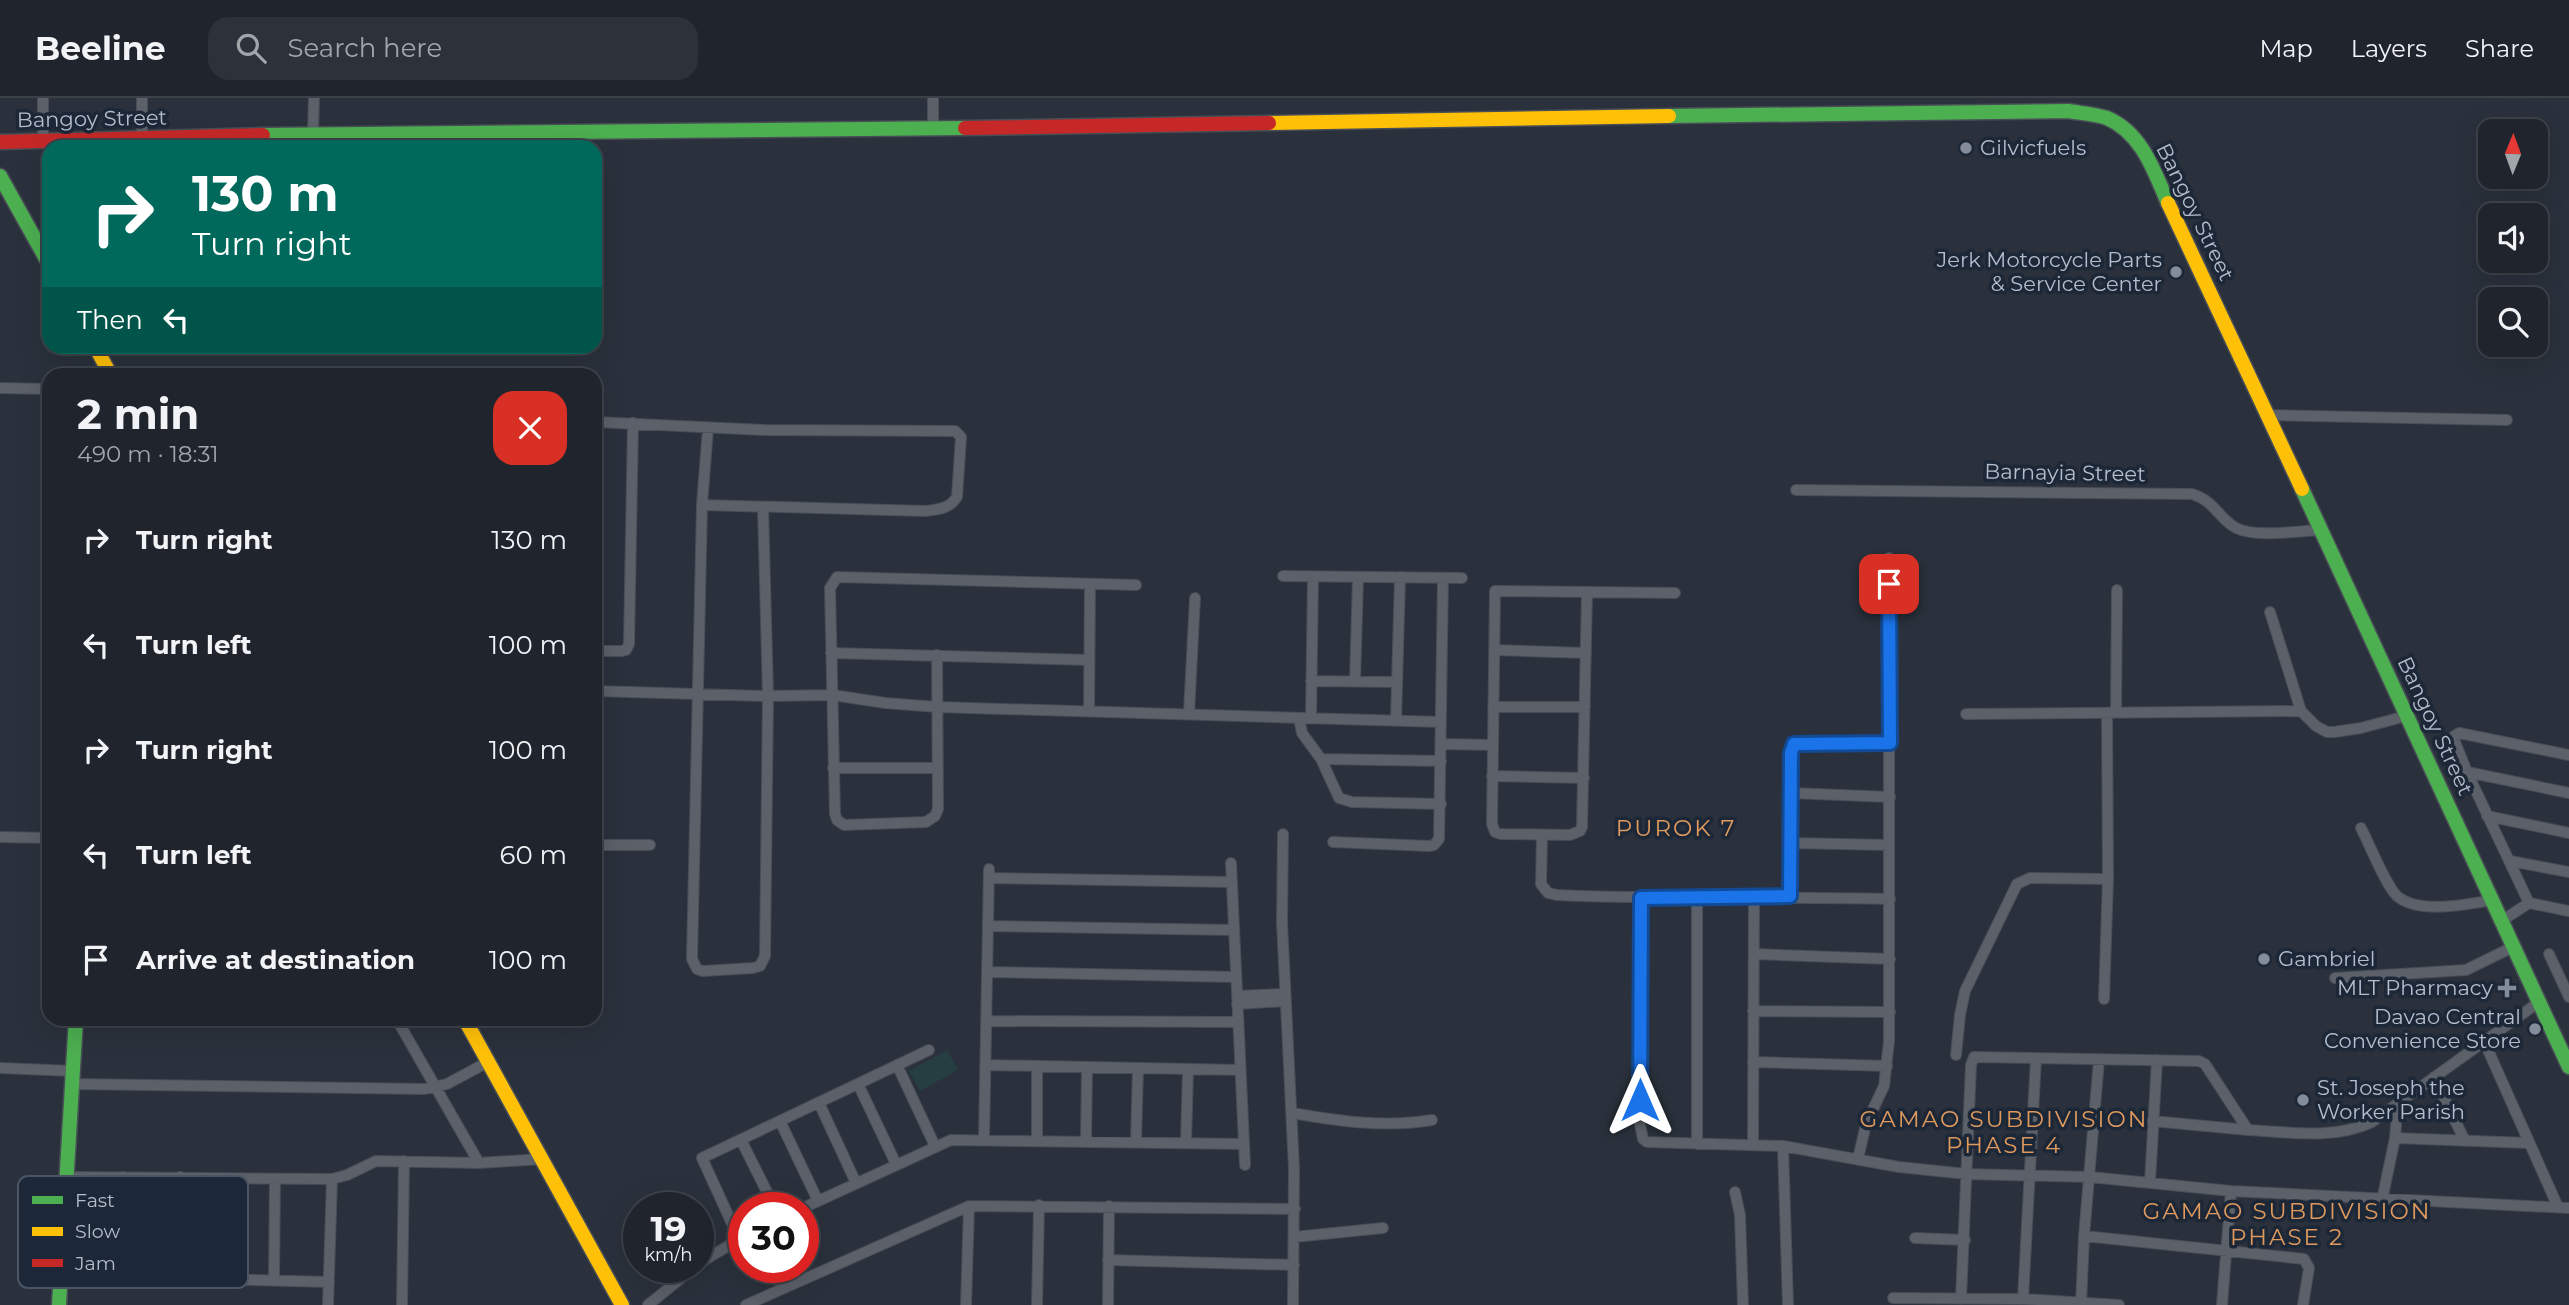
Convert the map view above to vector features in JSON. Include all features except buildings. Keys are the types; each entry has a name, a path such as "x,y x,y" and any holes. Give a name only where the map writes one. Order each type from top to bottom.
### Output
{"main road":[{"name":"Bangoy Street","path":"76,140 313,134 933,128 1479,118 1979,105 2087,113 2104,117 2116,123 2136,140 2161,187 2569,1067"},
{"name":"Bangoy Street","path":"0,142 42,141"},
{"path":"0,176 42,251"},
{"path":"67,1176 75,1026"},
{"path":"468,1026 622,1305"}],"street":[{"path":"43,98 43,140"},
{"path":"142,98 142,138"},
{"path":"313,134 314,98"},
{"path":"933,98 933,128"},
{"path":"0,388 42,389"},
{"path":"2267,415 2507,420"},
{"path":"602,422 708,428 955,431 960,434 957,497 945,509 926,511 702,505"},
{"path":"602,651 626,650 629,644 633,423"},
{"path":"708,428 702,505 692,958 697,969 704,971 753,968 761,966 765,956 768,696 763,507"},
{"name":"Barnayia Street","path":"1796,490 2192,494 2213,505 2238,529 2252,532 2320,530"},
{"path":"1858,1159 1866,1124 1884,1086 1888,1066 1889,558"},
{"path":"937,655 937,809 932,820 844,825 837,820 835,814 830,588 833,581 842,576 1136,585"},
{"path":"1283,576 1462,578"},
{"path":"1311,719 1313,577"},
{"path":"1355,681 1358,577"},
{"path":"1396,720 1400,577"},
{"path":"1333,842 1434,845 1439,839 1443,578"},
{"path":"1090,584 1090,710"},
{"path":"2104,999 2117,590"},
{"path":"1587,592 1583,822 1580,831 1570,835 1542,836 1495,832 1492,824 1492,776 1495,591 1587,592 1675,593"},
{"path":"1189,713 1195,598"},
{"path":"2270,612 2301,711 2316,726 2327,732 2361,728 2406,716"},
{"path":"1494,650 1586,653"},
{"path":"831,653 1089,660"},
{"path":"1311,681 1397,682"},
{"path":"602,691 833,695 886,703 937,706 1441,722"},
{"path":"1493,707 1585,707"},
{"path":"1966,714 2301,711"},
{"path":"1298,718 1301,733 1321,759 1335,793 1343,801 1440,804"},
{"path":"2529,903 2467,772 2454,741 2455,734 2569,755"},
{"path":"1790,896 1791,753 1794,744 1890,743"},
{"path":"1441,744 1493,745"},
{"path":"1321,759 1441,761"},
{"path":"834,768 938,768"},
{"path":"2467,772 2569,793"},
{"path":"1492,776 1584,778"},
{"path":"1791,793 1890,797"},
{"path":"2487,816 2569,833"},
{"path":"2361,828 2391,888 2407,902 2439,907 2493,900"},
{"path":"1283,834 1282,922 1295,1209 1293,1305"},
{"path":"1542,836 1540,876 1544,889 1549,893 1641,898 1790,896 1890,899"},
{"path":"0,837 42,838"},
{"path":"1790,843 1889,845"},
{"path":"602,845 650,845"},
{"path":"2510,861 2569,872"},
{"path":"1231,863 1245,1165"},
{"path":"984,1139 989,874 1231,882"},
{"path":"1956,1055 1965,991 2017,884 2031,878 2108,879"},
{"path":"1754,897 1754,1145"},
{"path":"1641,898 1640,1125 1643,1139 1647,1142 1783,1146 1899,1167 1967,1174 2090,1177 2231,1191 2564,1207"},
{"path":"1697,1144 1698,898"},
{"path":"2503,920 2529,903 2569,911"},
{"path":"988,926 1234,930"},
{"path":"2335,978 2466,970 2515,946"},
{"path":"1754,954 1890,959"},
{"path":"2549,954 2569,997"},
{"path":"987,972 1236,977"},
{"path":"1237,1000 1285,998"},
{"path":"2152,1121 2341,1133 2357,1129 2372,1122 2539,1002"},
{"path":"1753,1011 1890,1012"},
{"path":"986,1021 1238,1022"},
{"path":"401,1026 479,1163"},
{"path":"2484,1041 2528,1143 2564,1207"},
{"path":"728,1211 702,1158 929,1050"},
{"path":"1961,1299 1972,1060 1978,1056 2099,1060 2189,1059 2205,1064 2248,1129"},
{"path":"2023,1299 2036,1058"},
{"path":"2081,1304 2099,1060"},
{"path":"2150,1182 2157,1060"},
{"path":"0,1068 72,1078 435,1087 447,1084 488,1062"},
{"path":"1753,1062 1888,1066"},
{"path":"985,1065 1240,1070"},
{"path":"897,1066 935,1146"},
{"path":"1037,1066 1037,1140"},
{"path":"1086,1141 1087,1067"},
{"path":"1136,1142 1138,1068"},
{"path":"1186,1143 1188,1069"},
{"path":"2434,1077 2465,1141"},
{"path":"858,1084 896,1164"},
{"path":"819,1102 856,1183"},
{"path":"2382,1200 2395,1138 2398,1103"},
{"path":"1292,1113 1372,1124 1432,1120"},
{"path":"780,1121 814,1192"},
{"path":"2395,1138 2528,1143"},
{"path":"819,1201 935,1146 960,1139 1244,1144"},
{"path":"741,1140 767,1192"},
{"path":"1783,1146 1788,1305"},
{"path":"248,1179 332,1179 376,1161 479,1163 542,1159"},
{"path":"402,1305 404,1161"},
{"path":"274,1280 275,1179"},
{"path":"328,1305 332,1179"},
{"path":"2222,1305 2231,1191"},
{"path":"1735,1192 1740,1215 1743,1305"},
{"path":"1037,1305 1039,1205"},
{"path":"746,1305 970,1206 1295,1209"},
{"path":"966,1305 970,1206"},
{"path":"1108,1305 1109,1206"},
{"path":"1294,1237 1382,1228"},
{"path":"2084,1236 2304,1259 2309,1268 2304,1305"},
{"path":"1915,1238 1965,1240"},
{"path":"1108,1260 1294,1265"},
{"path":"248,1280 329,1282"},
{"path":"648,1305 675,1283"},
{"path":"1893,1298 2023,1299 2119,1305"}],"green space":[{"path":"947,1050 958,1070 920,1091 909,1071"}],"traffic: fast":[{"path":"1669,116 2068,111 2093,115 2107,118 2119,125 2138,143 2152,166 2168,203"},
{"path":"263,135 965,128"},
{"path":"0,176 42,251"},
{"path":"2302,489 2569,1067"},
{"path":"67,1176 76,1026"},
{"path":"59,1305 60,1288"}],"traffic: slow":[{"path":"1269,123 1669,116"},
{"path":"2168,203 2302,489"},
{"path":"99,354 107,368"},
{"path":"468,1026 622,1305"}],"traffic: jam":[{"path":"965,128 1269,123"},
{"path":"75,140 263,135"},
{"path":"0,142 42,141"}],"place":[{"name":"Gilvicfuels","path":"1966,148"},
{"name":"Jerk Motorcycle Parts & Service Center","path":"2176,272"},
{"name":"Gambriel","path":"2264,959"},
{"name":"MLT Pharmacy","path":"2507,988"},
{"name":"Davao Central Convenience Store","path":"2535,1029"},
{"name":"St. Joseph the Worker Parish","path":"2303,1100"}],"district":[{"name":"PUROK 7","path":"1676,828"},
{"name":"GAMAO SUBDIVISION PHASE 4","path":"2004,1132"},
{"name":"GAMAO SUBDIVISION PHASE 2","path":"2287,1224"}],"route":[{"path":"1640,1100 1641,898 1790,896 1792,747 1797,742 1890,743 1889,584"}]}
